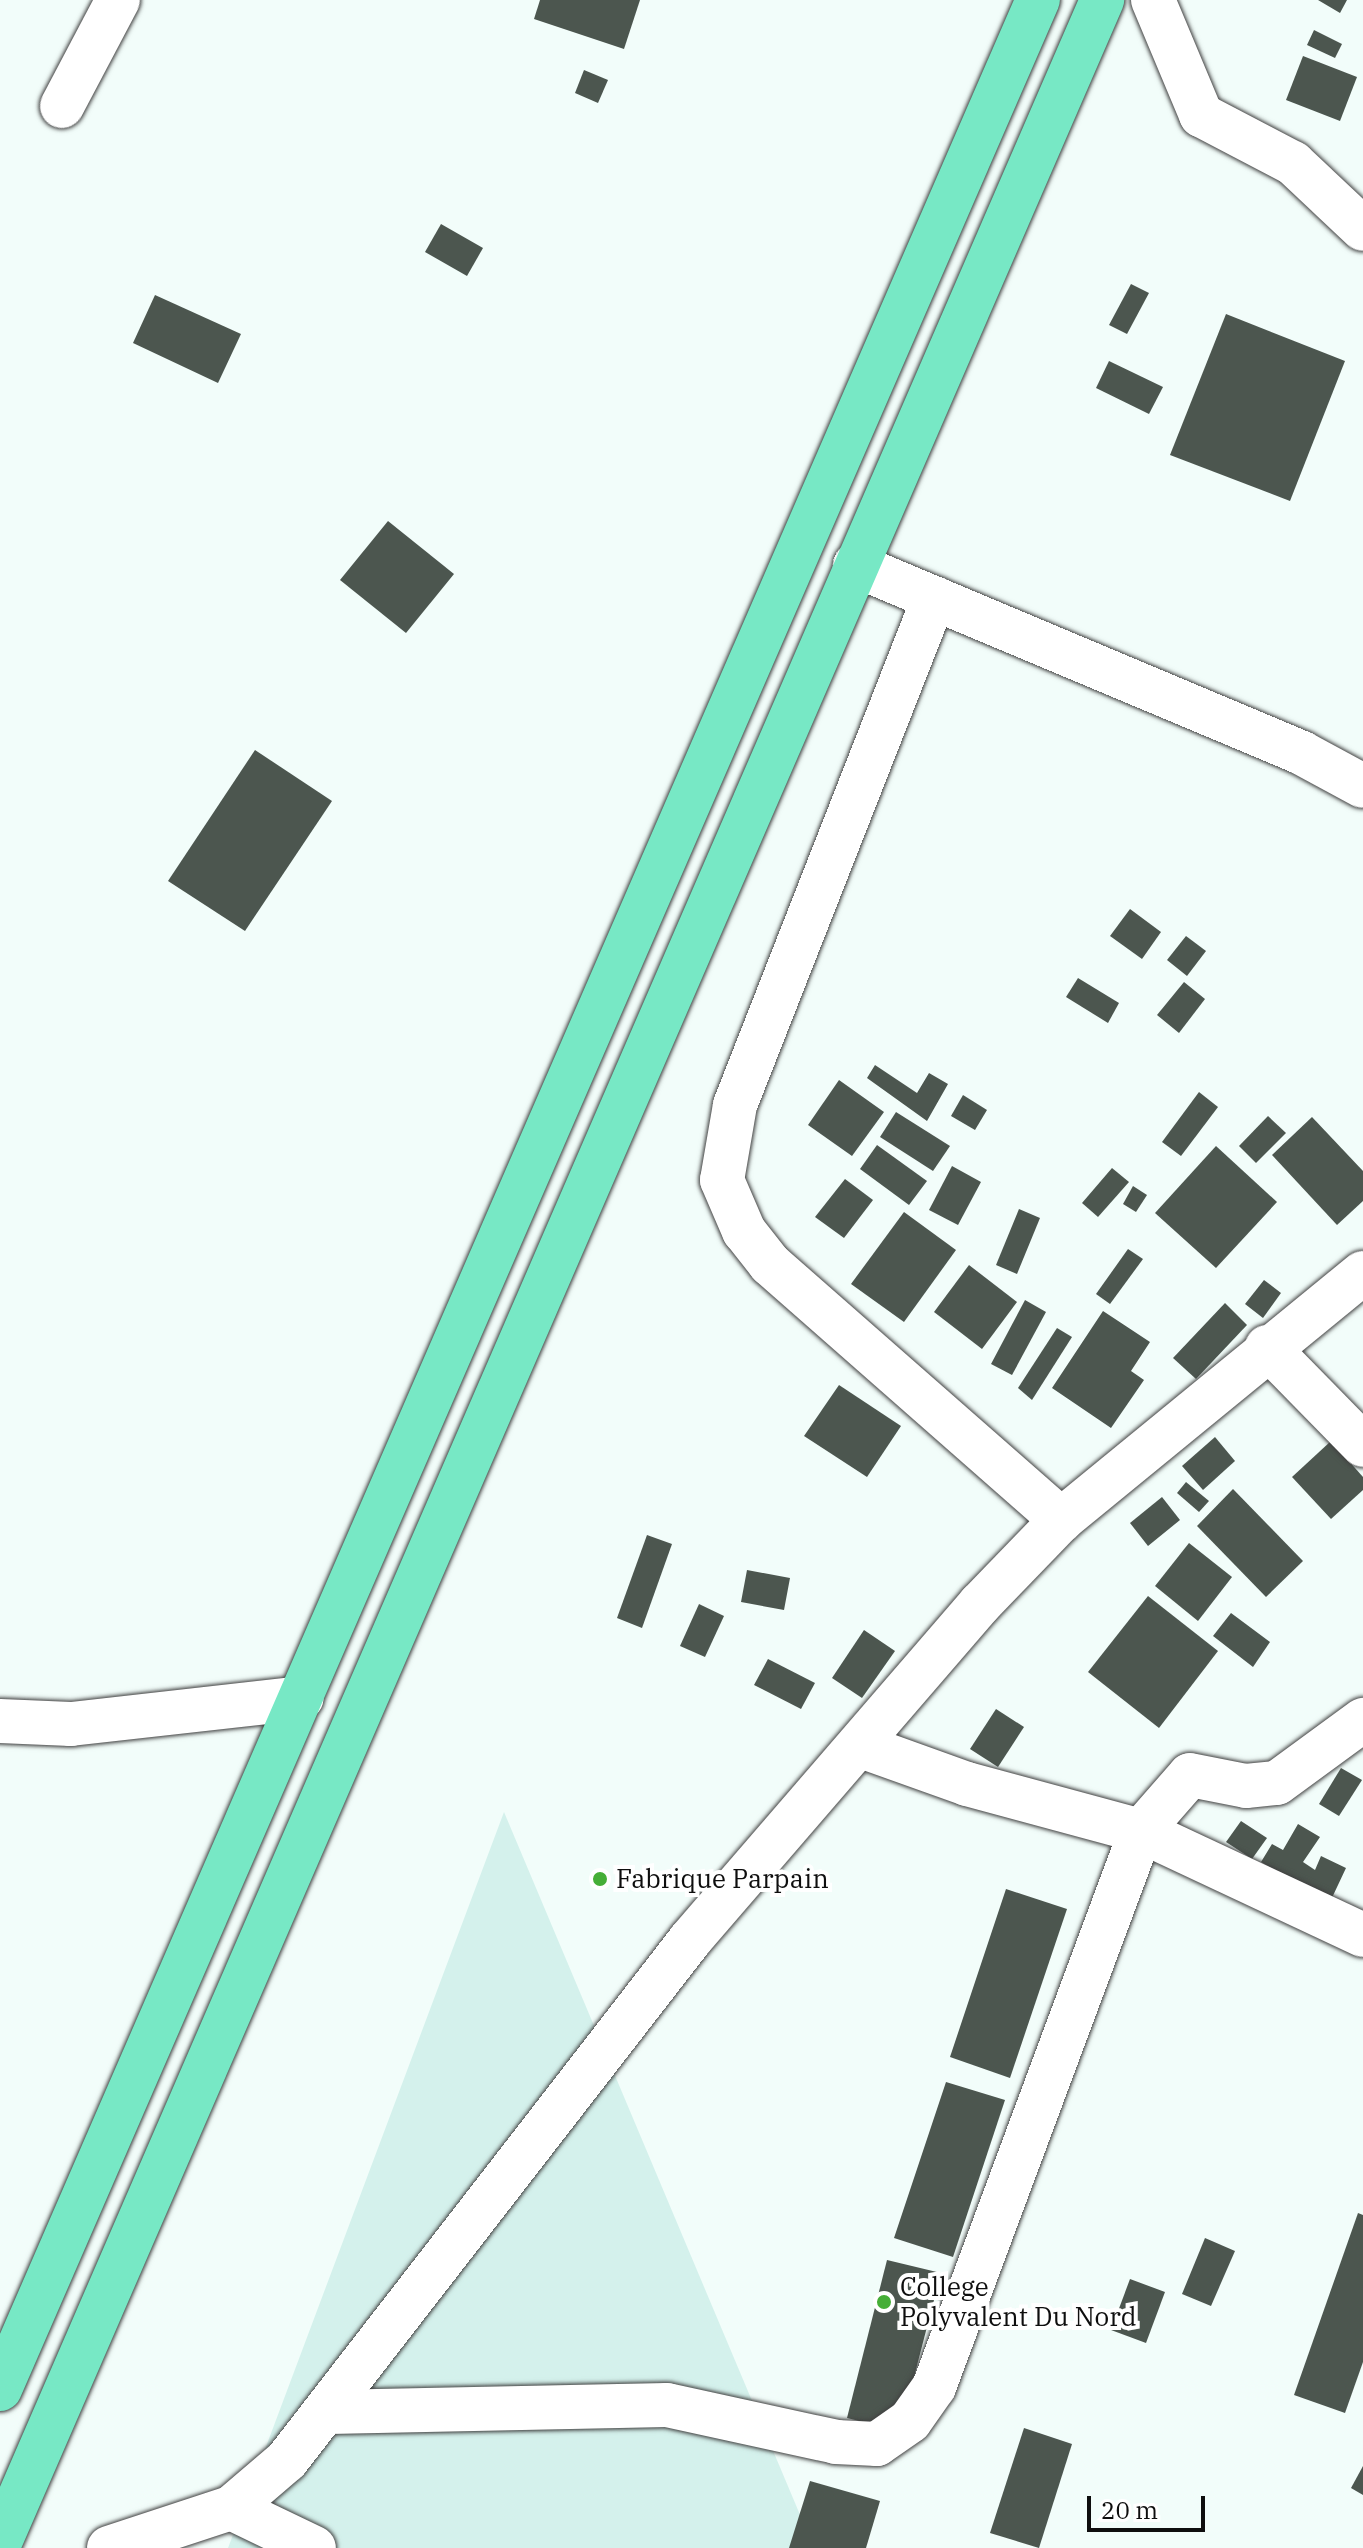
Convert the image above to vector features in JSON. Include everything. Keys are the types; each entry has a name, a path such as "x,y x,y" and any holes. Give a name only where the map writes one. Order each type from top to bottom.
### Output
{"main road":[{"path":"0,2389 1038,0"},
{"path":"0,2542 1102,0"}],"street":[{"path":"62,106 118,0"},
{"path":"1153,0 1201,115 1293,163 1363,229"},
{"path":"855,565 1302,753 1363,786"},
{"path":"934,598 735,1105 722,1180 744,1231 770,1264 1061,1520"},
{"path":"109,2548 231,2508 287,2460 329,2412 690,1940 861,1746 980,1604 1061,1520 1267,1347 1363,1273"},
{"path":"1267,1347 1363,1445"},
{"path":"0,1721 71,1724 302,1698"},
{"path":"329,2412 667,2405 836,2442 877,2444 910,2421 949,2352 1141,1831 1190,1775 1246,1786 1277,1783 1363,1720"},
{"path":"861,1746 967,1784 1141,1831 1363,1935"},
{"path":"231,2508 314,2548"}],"shaded area":[{"path":"504,1812 814,2548 228,2548"}],"building":[{"path":"540,0 640,0 624,49 534,19"},
{"path":"1318,0 1347,0 1340,13"},
{"path":"1314,30 1342,44 1335,58 1307,45"},
{"path":"1303,56 1357,77 1340,121 1286,100"},
{"path":"584,70 608,80 598,103 575,93"},
{"path":"441,224 483,248 467,276 425,252"},
{"path":"1131,284 1149,293 1127,334 1109,325"},
{"path":"155,295 241,334 218,383 133,343"},
{"path":"1226,314 1345,361 1290,501 1170,455"},
{"path":"1109,361 1163,387 1149,414 1096,388"},
{"path":"388,521 454,574 406,633 340,580"},
{"path":"255,750 332,801 245,931 168,881"},
{"path":"1130,909 1161,932 1142,959 1110,936"},
{"path":"1186,936 1206,951 1187,976 1167,960"},
{"path":"1078,978 1119,1003 1108,1023 1066,997"},
{"path":"1184,982 1205,999 1179,1033 1157,1015"},
{"path":"875,1065 917,1093 929,1073 948,1084 927,1121 867,1078"},
{"path":"839,1080 884,1112 852,1156 808,1125"},
{"path":"1199,1092 1218,1107 1181,1156 1162,1142"},
{"path":"963,1095 987,1110 975,1130 951,1116"},
{"path":"896,1112 950,1146 933,1171 880,1137"},
{"path":"1268,1116 1286,1133 1256,1163 1239,1146"},
{"path":"1312,1117 1363,1171 1363,1201 1337,1225 1272,1155"},
{"path":"877,1145 927,1181 909,1205 860,1169"},
{"path":"1216,1146 1277,1202 1216,1268 1155,1213"},
{"path":"952,1166 981,1182 958,1225 929,1210"},
{"path":"1112,1168 1129,1182 1098,1217 1082,1203"},
{"path":"845,1179 873,1200 844,1238 815,1217"},
{"path":"1133,1186 1147,1195 1136,1212 1123,1204"},
{"path":"1019,1209 1040,1218 1017,1274 996,1265"},
{"path":"904,1212 956,1250 904,1322 851,1284"},
{"path":"1128,1249 1143,1259 1110,1304 1096,1294"},
{"path":"969,1265 1017,1302 982,1349 934,1312"},
{"path":"1264,1280 1281,1293 1263,1318 1245,1304"},
{"path":"1025,1300 1046,1312 1012,1375 991,1364"},
{"path":"1225,1303 1247,1325 1196,1379 1173,1358"},
{"path":"1103,1311 1150,1342 1131,1371 1144,1380 1111,1428 1052,1388"},
{"path":"1057,1328 1072,1337 1032,1400 1018,1388"},
{"path":"839,1385 901,1426 867,1477 804,1436"},
{"path":"1215,1437 1235,1461 1203,1490 1182,1466"},
{"path":"1331,1441 1363,1477 1363,1490 1331,1519 1292,1477"},
{"path":"1186,1482 1209,1501 1199,1512 1177,1493"},
{"path":"1233,1489 1303,1561 1266,1597 1197,1526"},
{"path":"1162,1497 1180,1520 1148,1546 1130,1523"},
{"path":"647,1535 672,1544 642,1628 617,1618"},
{"path":"1189,1543 1232,1577 1198,1621 1155,1586"},
{"path":"747,1570 790,1578 784,1610 741,1602"},
{"path":"1148,1596 1218,1651 1159,1728 1088,1672"},
{"path":"699,1604 724,1616 705,1657 680,1646"},
{"path":"1231,1613 1270,1642 1253,1667 1213,1636"},
{"path":"864,1630 895,1651 862,1698 832,1678"},
{"path":"768,1659 815,1683 801,1709 754,1685"},
{"path":"996,1709 1024,1727 998,1767 970,1749"},
{"path":"1341,1768 1362,1780 1339,1816 1319,1804"},
{"path":"1241,1821 1267,1838 1252,1859 1226,1842"},
{"path":"1298,1824 1320,1837 1303,1862 1315,1870 1321,1856 1346,1868 1330,1902 1261,1862 1272,1844 1283,1850"},
{"path":"1006,1889 1067,1909 1010,2078 950,2057"},
{"path":"946,2082 1005,2100 953,2257 894,2238"},
{"path":"1358,2213 1363,2215 1363,2362 1345,2413 1294,2395"},
{"path":"1205,2238 1235,2251 1211,2306 1182,2294"},
{"path":"887,2260 941,2273 900,2431 847,2418"},
{"path":"1130,2279 1165,2292 1146,2343 1111,2330"},
{"path":"1024,2428 1072,2444 1039,2548 990,2533"},
{"path":"1363,2466 1363,2495 1351,2488"},
{"path":"810,2481 880,2501 866,2548 789,2548"}],"place":[{"name":"Fabrique Parpain","path":"600,1879"},
{"name":"College Polyvalent Du Nord","path":"884,2302"}]}
